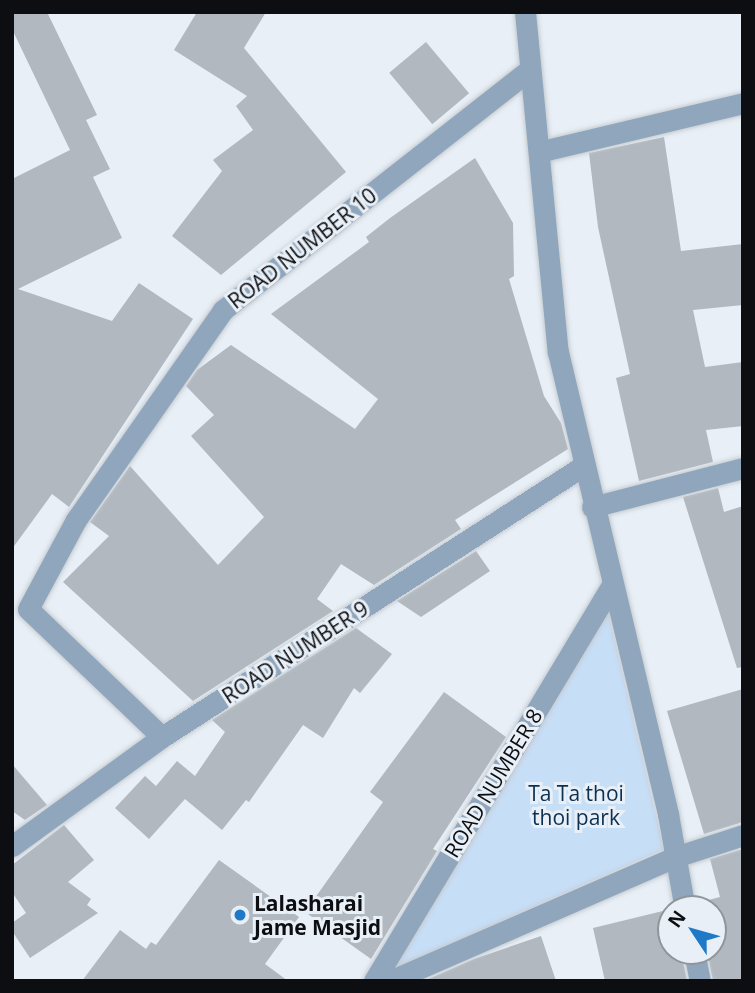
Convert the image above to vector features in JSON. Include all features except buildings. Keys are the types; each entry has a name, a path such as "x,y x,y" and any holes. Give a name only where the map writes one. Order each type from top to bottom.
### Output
{"street":[{"path":"525,12 542,151 558,352 682,895"},
{"name":"ROAD NUMBER 10","path":"162,737 20,603 223,310 530,69"},
{"path":"542,151 743,103"},
{"name":"ROAD NUMBER 9","path":"12,846 162,737 583,466"},
{"path":"592,507 743,468"},
{"name":"ROAD NUMBER 8","path":"374,981 612,585"},
{"path":"390,981 675,857 743,835"}],"green space":[{"name":"Ta Ta thoi thoi park","path":"607,608 664,849 386,972"}],"place":[{"name":"Lalasharai Jame Masjid","path":"240,915"}]}
